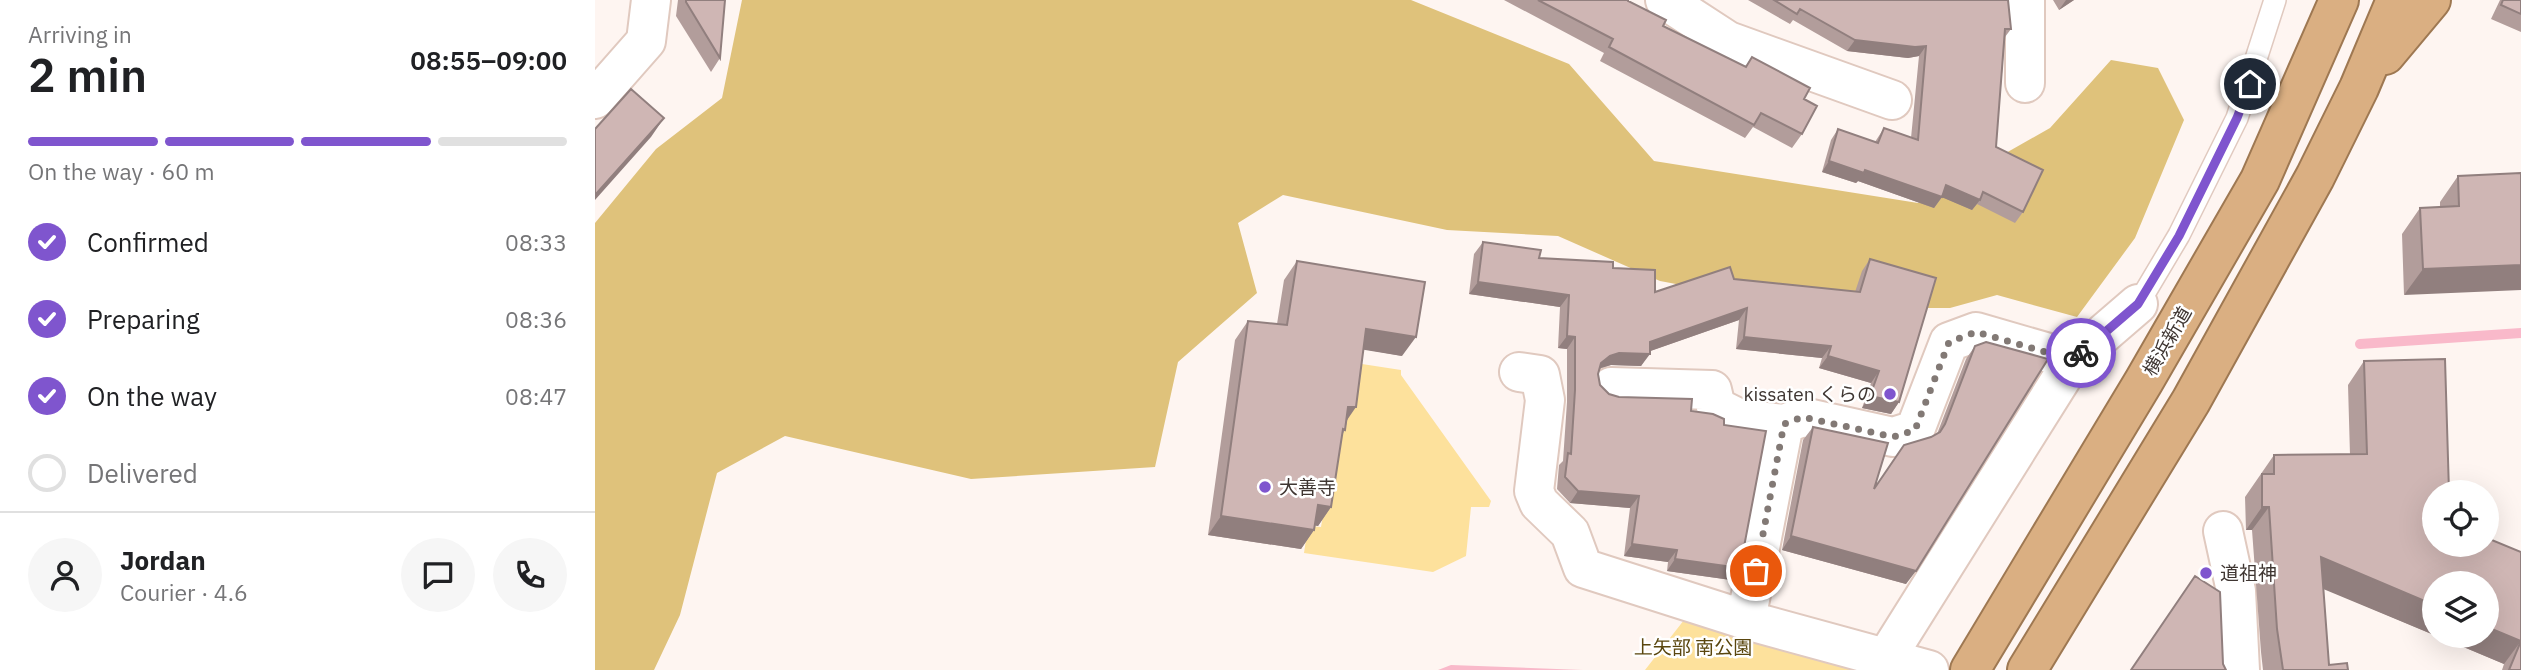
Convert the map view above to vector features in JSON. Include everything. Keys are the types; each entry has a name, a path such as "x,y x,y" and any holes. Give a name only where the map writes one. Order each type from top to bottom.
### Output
{"highway":[{"path":"2260,180 2310,0"},
{"name":"横浜新道","path":"1970,670 2144,381 2260,180 2340,0"},
{"path":"2027,670 2191,401 2315,177 2359,88 2396,0"},
{"path":"2359,88 2431,0"}],"street":[{"path":"595,99 646,41 651,0"},
{"path":"1665,0 1728,41 1892,100"},
{"path":"2025,0 2025,83"},
{"path":"1886,659 2073,360 2138,304"},
{"path":"1611,387 1712,390 1716,407 1740,419 1784,424 1803,417 1893,437 1915,430 1949,342 1976,332 2073,360"},
{"path":"1519,372 1540,375 1545,400 1534,491 1539,503 1570,533 1583,568 1746,620 1929,670"},
{"path":"1746,620 1784,424"},
{"path":"2223,531 2235,591 2240,670"}],"lane":[{"path":"2138,304 2179,236 2237,118 2276,0"}],"green space":[{"path":"1349,362 1401,370 1401,375 1491,501 1489,507 1471,507 1466,556 1433,572 1304,553 1308,526 1321,527"},
{"name":"上矢部 南公園","path":"1684,620 1859,670 1645,670"}],"shaded area":[{"path":"742,0 1411,0 1569,64 1654,161 1918,203 2050,128 2111,60 2158,68 2184,120 2135,238 2077,317 1997,295 1950,308 1804,308 1660,281 1558,236 1447,230 1283,195 1238,223 1257,293 1178,362 1155,467 971,479 785,436 717,473 680,615 654,670 595,670 595,223 656,149 722,98"},
{"path":"1451,665 1583,670 1438,670"}],"building":[{"path":"725,0 720,58 686,2"},
{"path":"1538,0 1628,0 1666,20 1663,26 1746,67 1752,57 1810,88 1804,99 1817,106 1802,134 1761,113 1754,125 1609,47 1613,39"},
{"path":"1774,0 2008,0 2011,29 2005,29 1996,147 2043,170 2023,212 1983,192 1980,200 1946,185 1942,197 1865,170 1864,173 1829,161 1838,129 1878,143 1884,128 1918,140 1926,46 1855,40 1800,9 1797,14"},
{"path":"2503,0 2521,0 2521,14 2501,5"},
{"path":"631,89 664,118 595,195 595,129"},
{"path":"2521,173 2521,265 2423,269 2420,208 2459,206 2458,176"},
{"path":"1483,242 1541,250 1539,258 1613,262 1613,268 1655,270 1655,292 1730,267 1734,279 1860,292 1870,259 1936,278 1899,402 1870,396 1879,371 1828,356 1831,346 1744,337 1747,308 1650,342 1650,354 1619,353 1601,363 1598,374 1600,385 1609,394 1619,397 1692,399 1691,411 1713,414 1724,419 1724,425 1766,431 1740,568 1675,559 1677,550 1632,544 1639,496 1578,491 1565,477 1568,453 1571,454 1575,390 1575,337 1567,336 1569,295 1478,282"},
{"path":"1297,261 1425,282 1416,337 1366,329 1356,407 1348,407 1331,507 1318,505 1314,530 1221,516 1248,321 1287,325"},
{"path":"1986,342 2048,359 1916,571 1791,536 1813,427 1888,443 1874,489 1904,445 1940,432 1975,346"},
{"path":"2445,359 2449,480 2422,480 2422,557 2499,557 2499,543 2521,552 2521,641 2499,632 2499,571 2422,571 2422,600 2321,557 2329,665 2347,663 2348,670 2283,670 2277,629 2269,507 2262,507 2262,474 2274,474 2274,455 2367,454 2364,361"},
{"path":"2195,576 2220,592 2223,664 2226,670 2131,670"},
{"path":"2521,641 2521,670 2509,670"}],"waterway":[{"path":"2360,344 2521,333"}],"way so far":[{"path":"1756,571 1784,424 1803,417 1893,437 1915,430 1949,342 1976,332 2073,360 2081,353"}],"place":[{"name":"kissaten くらの","path":"1890,394"},
{"name":"大善寺","path":"1265,487"},
{"name":"道祖神","path":"2206,573"}],"route":[{"path":"2081,353 2138,304 2179,236 2237,118 2250,84"}]}
